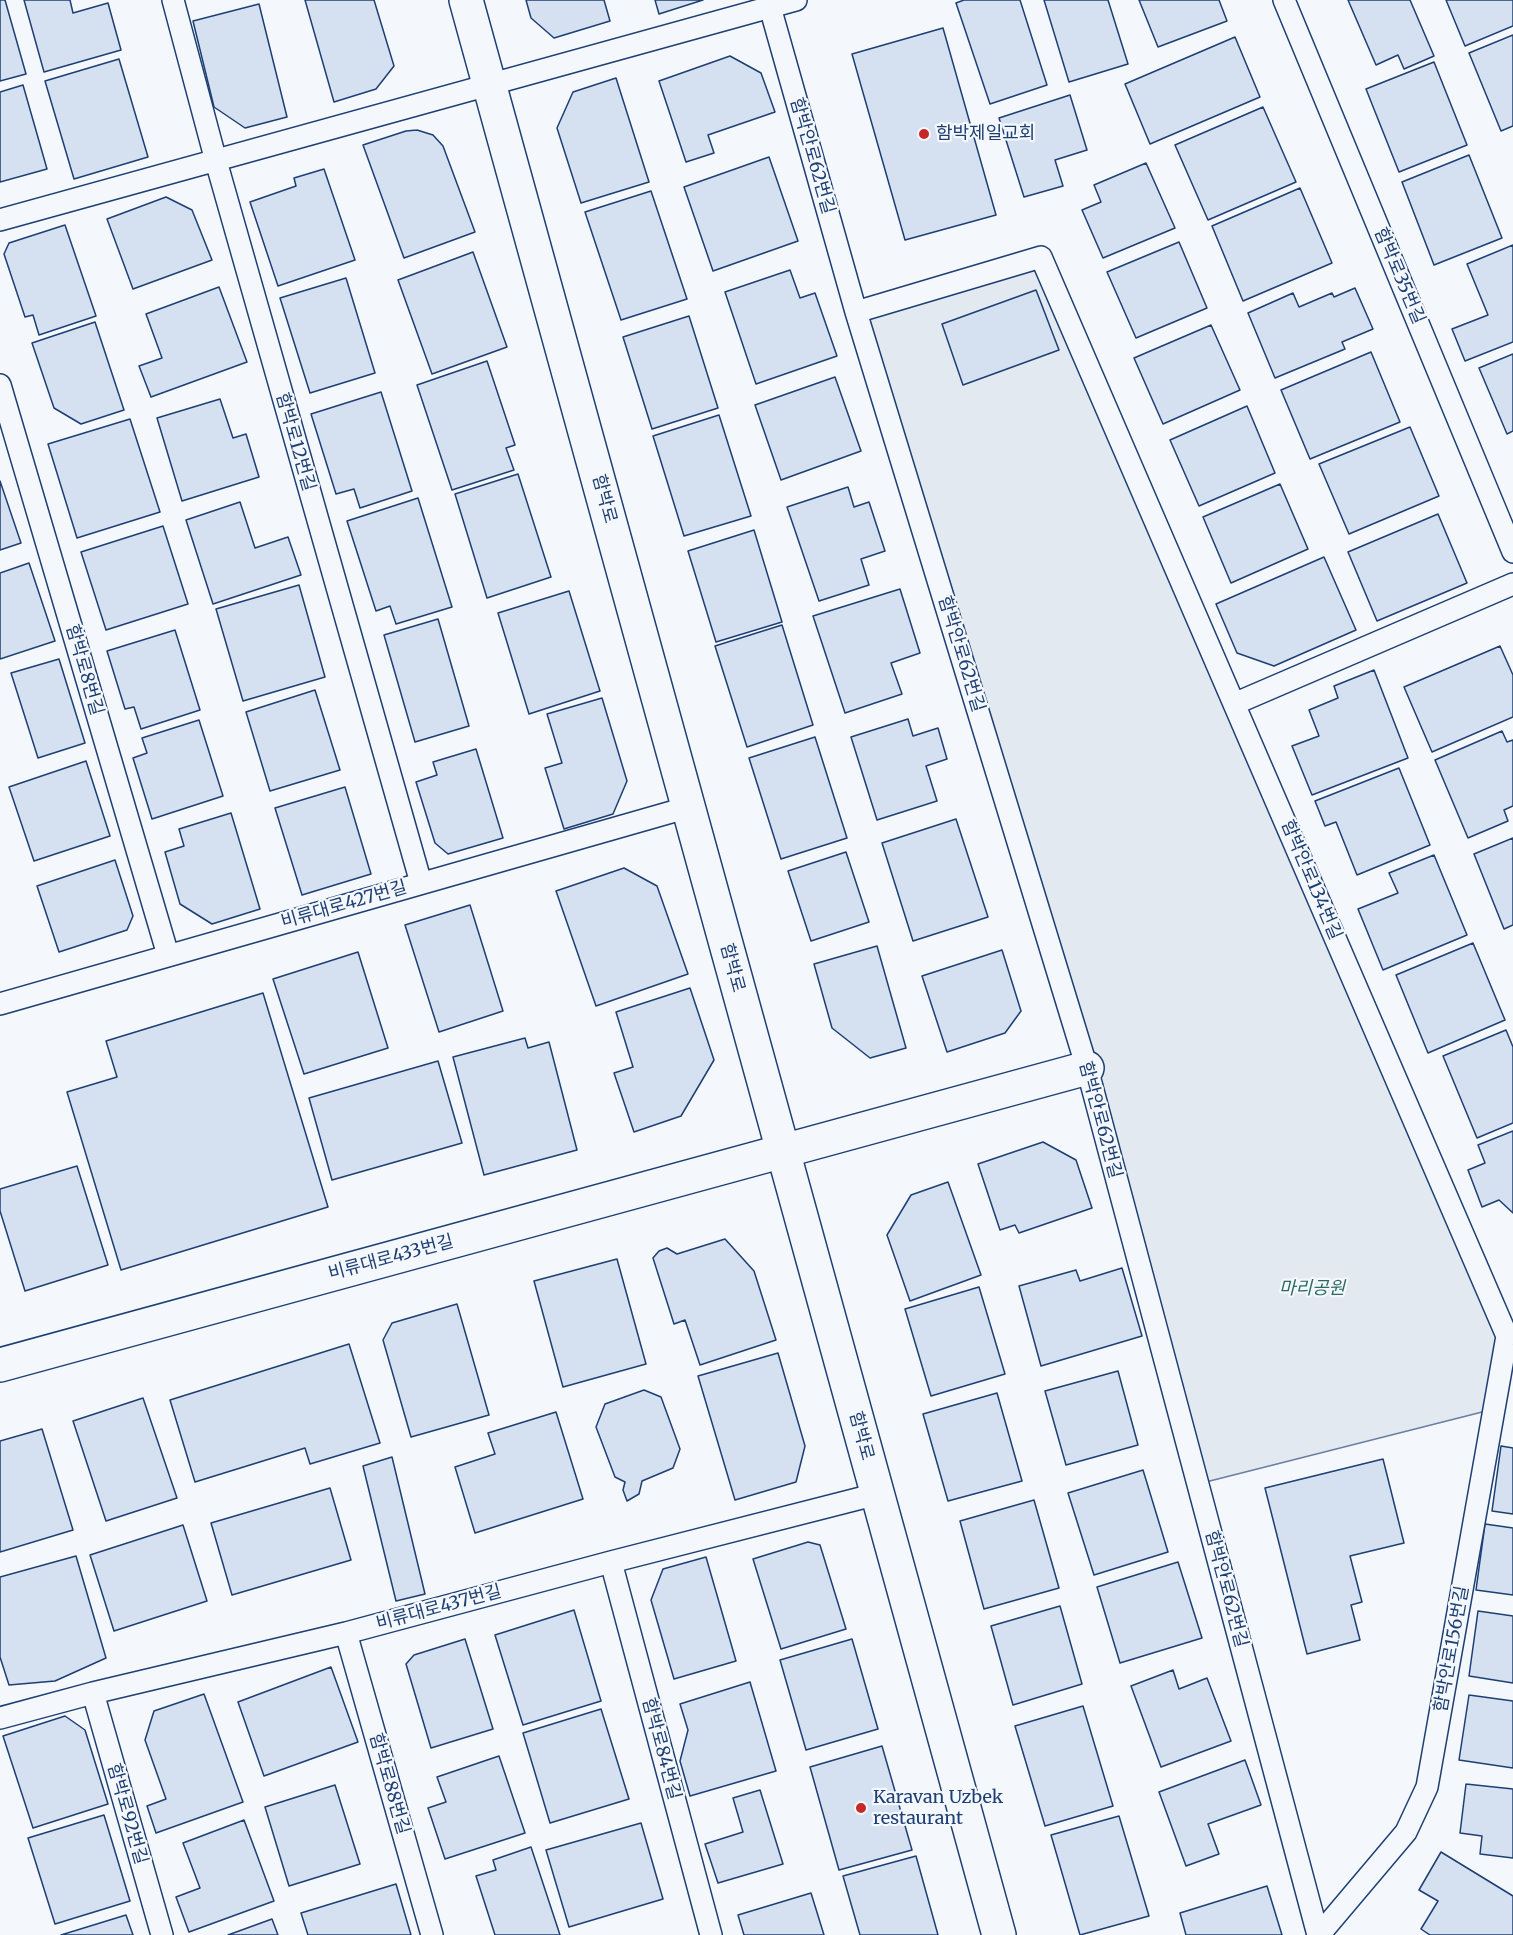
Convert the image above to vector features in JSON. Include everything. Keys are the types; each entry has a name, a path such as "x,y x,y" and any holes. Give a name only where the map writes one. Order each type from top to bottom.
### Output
{"street":[{"name":"함박로","path":"466,0 999,1935"},
{"name":"비류대로433번길","path":"0,1365 1087,1068"}],"lane":[{"name":"함박로12번길","path":"173,0 216,161 421,883"},
{"path":"0,220 769,4 796,0"},
{"name":"함박로35번길","path":"1284,0 1513,552"},
{"name":"함박안로62번길","path":"769,4 856,312 1087,1068 1319,1935"},
{"path":"856,312 1041,257 1234,704 1513,584"},
{"name":"함박로8번길","path":"0,385 168,955"},
{"name":"함박안로134번길","path":"1234,704 1510,1336"},
{"name":"비류대로427번길","path":"0,1004 688,807"},
{"name":"함박안로156번길","path":"1319,1935 1406,1832 1427,1787 1510,1336"},
{"name":"비류대로437번길","path":"0,1718 93,1693 346,1633 877,1494"},
{"name":"함박로84번길","path":"611,1562 711,1935"},
{"name":"함박로88번길","path":"346,1633 432,1935"},
{"name":"함박로92번길","path":"93,1693 162,1935"}],"green space":[{"name":"마리공원","path":"1041,257 1507,1336 1494,1409 1198,1484 856,312"}],"building":[{"path":"0,0 5,0 26,74 0,81"},
{"path":"24,0 70,0 73,13 108,3 121,50 44,72"},
{"path":"305,0 374,0 394,66 376,89 334,102"},
{"path":"526,0 604,0 610,21 554,38 531,18"},
{"path":"655,0 703,0 659,14"},
{"path":"964,0 1020,0 1047,85 990,104 956,3"},
{"path":"1044,0 1108,0 1128,64 1069,82"},
{"path":"1139,0 1219,0 1227,21 1158,47"},
{"path":"1348,0 1410,0 1434,56 1404,69 1398,55 1376,65"},
{"path":"1446,0 1513,0 1513,26 1465,46"},
{"path":"259,4 287,117 245,128 214,107 193,21"},
{"name":"함박제일교회","path":"943,28 996,215 905,240 852,54"},
{"path":"1513,35 1513,126 1501,131 1469,53"},
{"path":"1235,37 1260,97 1150,144 1125,84"},
{"path":"730,56 761,73 775,112 708,135 714,153 686,162 659,81"},
{"path":"119,59 148,157 74,179 45,81"},
{"path":"1434,62 1467,145 1399,172 1366,89"},
{"path":"616,78 649,182 581,203 557,128 573,92"},
{"path":"23,85 47,169 0,182 0,92"},
{"path":"1070,95 1087,150 1055,160 1063,186 1024,197 999,118"},
{"path":"1263,107 1296,182 1208,220 1175,145"},
{"path":"417,130 433,135 443,146 475,232 404,258 363,145 406,131"},
{"path":"1469,155 1502,238 1434,265 1402,182"},
{"path":"769,157 798,241 713,271 684,187"},
{"path":"1146,163 1175,228 1103,258 1082,210 1101,202 1094,185"},
{"path":"324,169 355,260 278,286 250,202 296,186 294,178"},
{"path":"1300,188 1332,263 1243,301 1212,226"},
{"path":"651,191 687,299 621,320 585,212"},
{"path":"166,197 192,210 212,260 133,289 107,219"},
{"path":"65,225 96,316 39,335 33,315 25,317 4,254 9,243"},
{"path":"1179,242 1207,308 1136,338 1107,272"},
{"path":"1513,245 1513,342 1465,361 1452,329 1488,315 1467,264"},
{"path":"473,252 507,347 432,374 398,280"},
{"path":"790,270 800,298 815,293 837,356 756,384 725,292"},
{"path":"346,278 375,373 310,393 280,298"},
{"path":"219,287 247,362 151,397 139,366 162,358 146,314"},
{"path":"1355,288 1373,329 1342,342 1345,349 1275,378 1248,313 1293,293 1299,307 1332,293 1334,297"},
{"path":"1036,290 1059,350 963,385 942,324"},
{"path":"689,316 718,408 652,429 623,337"},
{"path":"95,322 124,410 81,424 54,408 32,343"},
{"path":"1211,325 1240,390 1163,424 1134,358"},
{"path":"1371,352 1400,422 1310,459 1281,390"},
{"path":"1513,354 1513,431 1507,434 1479,368"},
{"path":"487,361 515,445 506,448 514,470 452,490 417,385"},
{"path":"835,377 861,451 781,480 755,405"},
{"path":"381,392 412,491 360,508 354,489 336,494 311,414"},
{"path":"220,399 233,438 246,434 259,477 182,501 157,418"},
{"path":"1247,406 1275,473 1199,506 1170,440"},
{"path":"719,415 751,516 684,536 653,436"},
{"path":"130,419 160,512 77,538 48,444"},
{"path":"1410,427 1439,496 1349,534 1319,464"},
{"path":"518,474 551,577 487,598 455,494"},
{"path":"0,481 21,543 0,550"},
{"path":"1280,484 1308,549 1231,583 1203,517"},
{"path":"848,487 854,507 869,502 885,551 861,559 869,585 819,601 787,507"},
{"path":"418,498 452,607 396,624 390,606 376,611 347,521"},
{"path":"240,502 255,548 288,537 301,575 213,604 186,520"},
{"path":"1438,514 1467,583 1377,621 1348,552"},
{"path":"163,526 188,604 106,630 81,552"},
{"path":"754,530 782,622 716,642 688,551"},
{"path":"1324,557 1356,630 1274,666 1237,653 1216,604"},
{"path":"29,563 55,641 0,659 0,573"},
{"path":"299,585 325,677 243,701 216,609"},
{"path":"900,589 920,653 891,663 902,694 845,713 813,616"},
{"path":"569,591 600,691 529,714 498,613"},
{"path":"438,619 469,726 415,742 384,635"},
{"path":"782,625 813,725 747,747 715,646"},
{"path":"175,630 200,710 141,729 134,707 125,709 107,651"},
{"path":"1500,646 1513,675 1513,717 1432,752 1404,687"},
{"path":"59,659 85,743 38,758 11,673"},
{"path":"1374,670 1408,758 1312,795 1292,746 1319,736 1309,710 1338,698 1334,686"},
{"path":"315,690 340,770 270,791 246,712"},
{"path":"602,698 627,781 613,814 564,829 545,768 562,763 547,714"},
{"path":"908,719 913,736 938,728 947,759 926,766 937,801 877,820 851,737"},
{"path":"199,720 223,796 152,819 133,758 147,753 142,738"},
{"path":"1502,731 1507,742 1513,740 1513,806 1504,810 1508,821 1468,838 1435,760"},
{"path":"815,737 847,838 781,859 749,758"},
{"path":"476,749 503,838 448,854 435,843 416,782 437,775 433,762"},
{"path":"86,761 110,836 34,861 9,787"},
{"path":"1399,768 1430,845 1357,875 1336,822 1325,826 1315,801"},
{"path":"345,787 371,874 302,895 275,808"},
{"path":"231,813 260,909 212,924 180,904 165,852 184,846 179,829"},
{"path":"956,819 988,917 913,941 882,843"},
{"path":"1513,838 1513,925 1504,929 1474,854"},
{"path":"846,852 869,922 811,941 788,871"},
{"path":"1434,855 1467,935 1383,970 1358,909 1398,893 1389,873"},
{"path":"115,860 133,916 127,930 59,952 37,886"},
{"path":"624,868 657,886 688,974 596,1006 556,891"},
{"path":"470,905 503,1011 439,1032 405,925"},
{"path":"1473,943 1505,1020 1428,1053 1396,975"},
{"path":"877,946 906,1048 870,1058 832,1028 814,964"},
{"path":"1002,950 1021,1011 1005,1033 947,1052 922,976"},
{"path":"358,952 388,1048 304,1074 273,979"},
{"path":"690,988 714,1060 681,1116 634,1132 614,1073 633,1067 616,1012"},
{"path":"263,993 328,1207 121,1270 67,1092 117,1077 106,1041"},
{"path":"1506,1030 1513,1047 1513,1123 1477,1138 1443,1056"},
{"path":"525,1038 528,1048 549,1042 577,1150 484,1175 453,1057"},
{"path":"438,1061 462,1143 332,1180 309,1098"},
{"path":"1513,1131 1513,1213 1499,1200 1482,1207 1468,1170 1485,1163 1478,1145"},
{"path":"1043,1142 1076,1160 1092,1208 1019,1233 1015,1225 1000,1230 978,1164"},
{"path":"77,1166 108,1265 25,1291 0,1211 0,1189"},
{"path":"948,1182 981,1275 910,1301 887,1235 911,1195"},
{"path":"725,1239 754,1271 776,1340 700,1365 685,1320 674,1324 653,1258 659,1251 667,1248 677,1254"},
{"path":"617,1259 646,1364 563,1387 534,1281"},
{"path":"1122,1268 1142,1336 1041,1366 1019,1286 1076,1270 1080,1281"},
{"path":"979,1287 1005,1374 931,1396 905,1309"},
{"path":"457,1304 489,1415 411,1437 383,1340 392,1323"},
{"path":"349,1344 380,1443 310,1464 305,1448 195,1482 170,1400"},
{"path":"778,1353 805,1446 796,1482 735,1500 698,1376"},
{"path":"1118,1371 1138,1445 1066,1465 1045,1391"},
{"path":"644,1390 661,1397 680,1449 673,1468 642,1481 639,1494 627,1501 623,1490 625,1482 615,1477 596,1427 605,1404"},
{"path":"997,1393 1022,1481 948,1501 923,1414"},
{"path":"143,1398 177,1498 106,1521 73,1421"},
{"path":"556,1412 583,1499 475,1533 455,1467 495,1454 488,1433"},
{"path":"42,1429 73,1530 0,1552 0,1441"},
{"path":"1501,1446 1513,1448 1513,1514 1492,1511"},
{"path":"392,1457 425,1594 396,1601 363,1466"},
{"path":"1383,1459 1404,1543 1350,1556 1362,1602 1351,1605 1360,1640 1307,1654 1265,1488"},
{"path":"1143,1470 1168,1552 1094,1575 1068,1493"},
{"path":"330,1488 351,1560 232,1595 211,1523"},
{"path":"1034,1500 1059,1588 984,1609 960,1521"},
{"path":"1485,1524 1513,1528 1513,1595 1476,1590"},
{"path":"183,1525 207,1601 114,1631 90,1555"},
{"path":"808,1542 820,1545 846,1629 781,1649 753,1559"},
{"path":"76,1556 106,1658 55,1681 9,1685 0,1657 0,1577"},
{"path":"706,1557 736,1661 674,1679 651,1600 663,1569"},
{"path":"1178,1562 1202,1638 1120,1663 1097,1587"},
{"path":"1060,1606 1082,1684 1013,1705 991,1626"},
{"path":"574,1610 601,1701 523,1725 495,1635"},
{"path":"1478,1611 1513,1616 1513,1683 1469,1676"},
{"path":"465,1639 493,1729 431,1748 406,1664 414,1655"},
{"path":"852,1639 878,1729 806,1750 780,1660"},
{"path":"331,1667 358,1742 264,1776 238,1702"},
{"path":"1173,1670 1179,1689 1207,1678 1231,1741 1161,1767 1131,1686"},
{"path":"750,1682 776,1771 690,1796 680,1761 688,1730 680,1704"},
{"path":"204,1694 243,1802 156,1833 147,1806 166,1799 145,1740 154,1711"},
{"path":"1469,1695 1513,1701 1513,1768 1459,1760"},
{"path":"1083,1706 1113,1806 1045,1826 1015,1726"},
{"path":"601,1709 629,1799 550,1823 523,1733"},
{"path":"65,1716 85,1730 108,1804 33,1828 3,1736"},
{"name":"Karavan Uzbek restaurant","path":"882,1746 912,1850 839,1870 810,1767"},
{"path":"499,1756 525,1833 445,1859 428,1808 446,1802 437,1777"},
{"path":"1245,1760 1261,1805 1208,1824 1219,1854 1186,1866 1159,1792"},
{"path":"1466,1784 1513,1789 1513,1858 1480,1854 1482,1836 1460,1833"},
{"path":"335,1785 360,1864 289,1886 265,1807"},
{"path":"760,1790 783,1864 718,1883 705,1844 743,1832 733,1798"},
{"path":"104,1815 130,1901 55,1924 28,1838"},
{"path":"1119,1816 1149,1916 1080,1935 1051,1835"},
{"path":"244,1820 274,1901 189,1932 176,1897 200,1888 183,1843"},
{"path":"641,1823 663,1899 569,1927 546,1850"},
{"path":"531,1847 560,1935 495,1935 476,1876 496,1870 493,1860"},
{"path":"1441,1852 1513,1896 1513,1935 1430,1935 1421,1929 1438,1901 1419,1890"},
{"path":"916,1856 938,1935 860,1935 843,1876"},
{"path":"396,1884 411,1935 308,1935 301,1913"},
{"path":"1267,1886 1282,1935 1186,1935 1180,1913"},
{"path":"811,1893 824,1935 744,1935 738,1915"},
{"path":"126,1915 133,1935 61,1935"},
{"path":"272,1919 278,1935 228,1935"}],"place":[{"name":"함박제일교회","path":"924,134"},
{"name":"Karavan Uzbek restaurant","path":"861,1808"}]}
